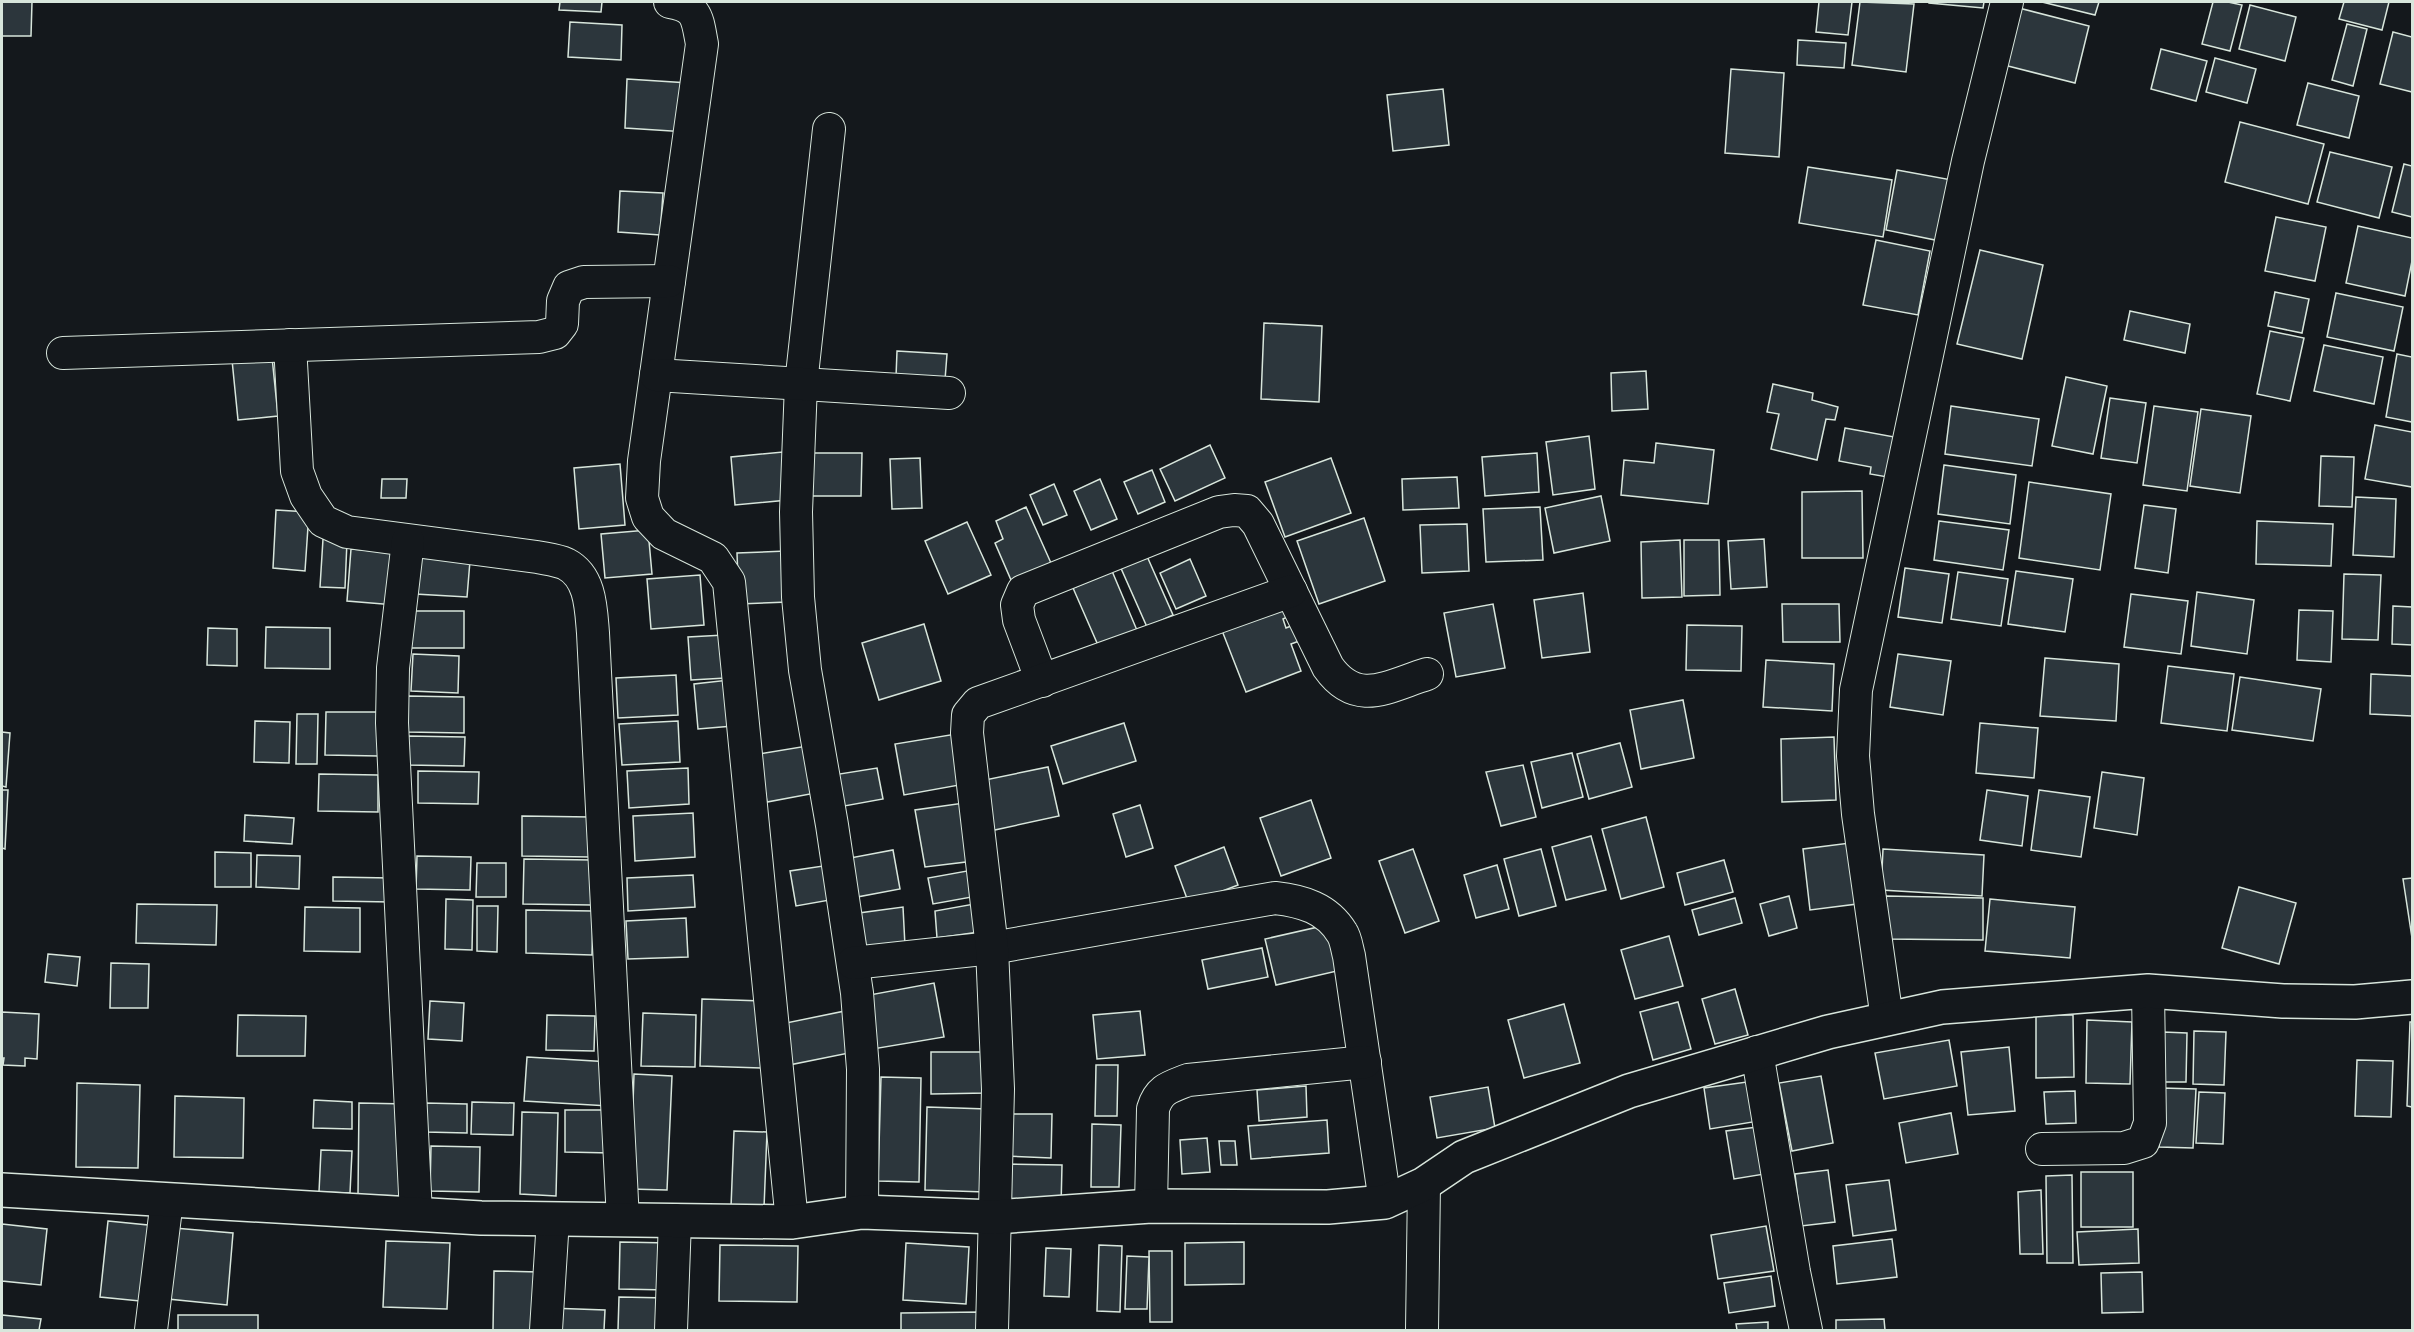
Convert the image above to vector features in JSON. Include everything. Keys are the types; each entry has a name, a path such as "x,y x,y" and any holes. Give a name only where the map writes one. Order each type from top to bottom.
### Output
{"street":[{"path":"670,2 686,5 697,18 702,44 644,460 642,498 648,517 664,534 713,558 729,582 792,1222"},
{"path":"1887,1019 1858,814 1853,756 1856,690 1968,161 2007,2"},
{"path":"829,129 801,384 796,512 798,597 805,670 853,963 863,1069 861,1212"},
{"path":"63,353 539,337 555,333 562,324 563,301 570,287 584,282 669,281"},
{"path":"290,345 297,471 306,496 323,521 347,532 537,557 566,564 581,578 589,596 593,633 624,1220"},
{"path":"656,375 949,393"},
{"path":"1042,681 1019,621 1017,606 1023,591 1219,512 1234,510 1247,511 1258,524 1328,667 1338,681 1350,689 1370,692 1427,674"},
{"path":"408,541 393,668 392,723 416,1214"},
{"path":"992,1330 998,1089 992,948 967,733 968,715 978,703 1291,591"},
{"path":"853,963 992,948 1275,898 1298,901 1319,909 1342,933 1349,956 1385,1203"},
{"path":"2042,1149 2124,1148 2143,1142 2150,1123 2148,991"},
{"path":"2,1190 481,1218 792,1222 861,1212 994,1216 1151,1206 1328,1207 1385,1203 1424,1184 1464,1157 1629,1091 1757,1052 1942,1007 2148,991 2283,1001 2355,1002 2412,997"},
{"path":"1757,1052 1806,1330"},
{"path":"1151,1206 1153,1109 1157,1095 1171,1086 1188,1080 1365,1062"},
{"path":"1422,1330 1424,1184"},
{"path":"151,1330 167,1200"},
{"path":"546,1330 553,1219"},
{"path":"670,1330 675,1220"}],"building":[{"path":"2,2 32,2 31,36 2,36"},
{"path":"560,2 602,2 601,12 559,10"},
{"path":"1819,2 1852,2 1848,35 1816,32"},
{"path":"1860,2 1914,4 1906,72 1852,65"},
{"path":"1929,2 1984,2 1983,8"},
{"path":"2042,2 2099,2 2095,15"},
{"path":"2213,2 2242,5 2230,51 2202,44"},
{"path":"2344,2 2389,2 2382,30 2339,19"},
{"path":"2250,5 2296,17 2285,61 2239,49"},
{"path":"2015,7 2089,26 2075,83 2000,64"},
{"path":"570,22 622,25 621,60 568,57"},
{"path":"2347,24 2367,29 2353,86 2332,80"},
{"path":"2393,32 2412,37 2412,92 2380,84"},
{"path":"1798,40 1846,43 1844,68 1797,65"},
{"path":"2161,49 2207,61 2196,101 2151,89"},
{"path":"2215,58 2256,69 2247,103 2206,92"},
{"path":"1731,69 1784,73 1779,157 1725,153"},
{"path":"627,79 689,83 687,132 625,128"},
{"path":"2308,83 2359,96 2349,138 2297,125"},
{"path":"1443,89 1449,145 1393,151 1387,95"},
{"path":"2240,122 2324,144 2308,204 2225,182"},
{"path":"2330,152 2392,167 2379,218 2317,202"},
{"path":"2404,164 2412,166 2412,217 2392,212"},
{"path":"1808,167 1892,180 1883,237 1799,223"},
{"path":"1897,170 1952,180 1940,241 1886,230"},
{"path":"620,191 663,193 660,235 618,232"},
{"path":"2276,217 2326,227 2315,281 2265,271"},
{"path":"2358,226 2412,238 2412,261 2405,296 2346,283"},
{"path":"1876,240 1930,251 1918,315 1863,305"},
{"path":"1980,250 2043,265 2022,359 1957,344"},
{"path":"2275,292 2309,299 2302,333 2268,326"},
{"path":"2336,293 2403,307 2394,351 2327,337"},
{"path":"2130,311 2190,324 2185,353 2124,340"},
{"path":"1264,323 1322,326 1319,402 1261,399"},
{"path":"2270,331 2304,338 2290,401 2257,394"},
{"path":"2324,345 2383,357 2374,404 2314,391"},
{"path":"897,351 947,354 945,380 896,377"},
{"path":"2397,354 2412,357 2412,422 2386,417"},
{"path":"272,357 278,416 238,420 232,360"},
{"path":"1646,371 1648,409 1612,411 1611,373"},
{"path":"2066,377 2107,386 2093,454 2052,446"},
{"path":"1773,384 1813,393 1812,400 1838,407 1835,420 1826,419 1817,460 1771,449 1779,414 1767,412"},
{"path":"2110,398 2146,403 2137,463 2101,458"},
{"path":"1951,406 2039,419 2032,466 1945,454"},
{"path":"2154,406 2198,412 2187,491 2143,485"},
{"path":"2201,409 2251,416 2240,493 2190,486"},
{"path":"2375,425 2412,432 2412,487 2365,479"},
{"path":"1845,428 1900,438 1893,478 1870,474 1871,467 1839,461"},
{"path":"1589,436 1595,489 1553,495 1546,442"},
{"path":"1656,443 1714,450 1708,504 1621,495 1624,460 1654,463"},
{"path":"1210,445 1225,478 1175,501 1160,469"},
{"path":"783,452 788,500 735,505 731,457"},
{"path":"805,453 862,453 861,496 805,496"},
{"path":"1537,453 1539,492 1485,496 1482,457"},
{"path":"2321,456 2354,457 2352,507 2319,506"},
{"path":"920,458 922,508 892,509 890,459"},
{"path":"1331,458 1351,513 1285,537 1265,482"},
{"path":"620,464 625,525 579,529 574,468"},
{"path":"1944,465 2016,475 2010,524 1938,514"},
{"path":"1152,470 1165,502 1138,514 1124,482"},
{"path":"1457,477 1459,508 1403,510 1402,479"},
{"path":"382,479 407,479 406,498 381,498"},
{"path":"1100,479 1117,519 1091,530 1074,491"},
{"path":"2029,482 2111,494 2100,570 2019,558"},
{"path":"1054,484 1067,515 1043,525 1030,495"},
{"path":"1862,491 1863,558 1802,558 1802,492"},
{"path":"1601,496 1610,541 1554,553 1545,508"},
{"path":"2356,497 2396,499 2394,557 2353,555"},
{"path":"2144,505 2176,509 2168,573 2135,568"},
{"path":"1026,507 1051,563 1011,580 995,543 1003,539 996,521"},
{"path":"1540,507 1543,560 1486,562 1483,509"},
{"path":"276,510 309,512 305,571 273,568"},
{"path":"1364,518 1385,581 1319,604 1297,541"},
{"path":"1939,521 2009,530 2003,570 1934,560"},
{"path":"2257,521 2333,524 2331,566 2256,564"},
{"path":"967,522 991,575 948,594 925,541"},
{"path":"1467,524 1469,571 1422,573 1420,525"},
{"path":"648,530 652,574 605,578 601,534"},
{"path":"323,539 347,541 345,588 320,587"},
{"path":"1764,539 1767,587 1731,589 1728,541"},
{"path":"1680,540 1682,597 1642,598 1641,542"},
{"path":"1684,540 1719,540 1720,595 1684,596"},
{"path":"351,549 398,553 395,605 347,601"},
{"path":"786,551 788,602 739,604 737,553"},
{"path":"1146,554 1173,615 1147,627 1120,566"},
{"path":"418,558 470,561 467,597 415,594"},
{"path":"1190,559 1206,596 1176,609 1160,573"},
{"path":"1905,568 1949,574 1942,623 1898,617"},
{"path":"1112,571 1139,635 1101,652 1073,588"},
{"path":"2016,571 2073,579 2065,632 2008,624"},
{"path":"1958,572 2008,579 2001,626 1951,619"},
{"path":"2344,574 2381,575 2378,640 2342,639"},
{"path":"700,575 704,625 651,629 647,579"},
{"path":"2197,592 2254,600 2247,654 2191,646"},
{"path":"1583,593 1590,652 1542,658 1534,600"},
{"path":"2131,594 2188,601 2181,654 2124,647"},
{"path":"1289,602 1294,614 1283,619 1286,628 1296,624 1302,640 1291,644 1301,671 1246,692 1221,628"},
{"path":"1493,604 1505,668 1456,677 1444,613"},
{"path":"1782,604 1839,604 1840,642 1783,642"},
{"path":"2393,606 2412,607 2412,645 2392,644"},
{"path":"2299,610 2333,611 2331,662 2297,660"},
{"path":"409,611 464,611 464,648 409,648"},
{"path":"924,624 941,681 879,700 862,643"},
{"path":"1687,625 1742,626 1741,671 1686,670"},
{"path":"266,627 330,628 330,669 265,668"},
{"path":"208,628 237,629 237,666 207,665"},
{"path":"724,635 726,678 691,680 688,637"},
{"path":"413,654 459,656 458,693 411,691"},
{"path":"1898,654 1951,661 1943,715 1890,707"},
{"path":"2045,658 2119,664 2116,721 2040,716"},
{"path":"1766,660 1834,664 1832,711 1763,707"},
{"path":"2168,666 2234,674 2227,731 2161,723"},
{"path":"2371,674 2412,676 2412,716 2370,714"},
{"path":"676,675 678,715 618,718 616,678"},
{"path":"2240,677 2321,689 2313,741 2232,730"},
{"path":"729,680 733,726 698,729 694,684"},
{"path":"408,696 464,697 464,733 407,732"},
{"path":"1683,700 1694,758 1641,769 1630,710"},
{"path":"326,712 379,712 379,756 325,755"},
{"path":"297,714 318,714 317,764 296,764"},
{"path":"255,721 290,722 289,763 254,762"},
{"path":"678,721 680,762 622,765 619,724"},
{"path":"1124,723 1136,761 1063,784 1051,746"},
{"path":"1980,723 2038,728 2034,778 1976,773"},
{"path":"2,732 10,733 6,787 2,786"},
{"path":"956,734 965,784 904,795 895,744"},
{"path":"407,736 465,737 464,766 407,765"},
{"path":"1834,737 1836,800 1782,802 1781,739"},
{"path":"1620,743 1632,787 1589,799 1577,754"},
{"path":"813,745 821,792 767,802 759,754"},
{"path":"1572,753 1583,797 1542,808 1531,762"},
{"path":"1523,765 1536,817 1501,826 1486,772"},
{"path":"1048,767 1059,816 990,831 980,781"},
{"path":"688,768 689,804 629,808 627,771"},
{"path":"877,768 883,799 839,807 833,775"},
{"path":"418,771 479,772 478,804 418,803"},
{"path":"2102,772 2144,778 2137,835 2094,828"},
{"path":"319,774 378,775 378,812 318,811"},
{"path":"2,790 8,790 5,849 2,848"},
{"path":"1987,790 2028,796 2022,846 1980,840"},
{"path":"2039,790 2090,797 2081,857 2031,850"},
{"path":"1311,800 1331,858 1281,876 1260,818"},
{"path":"964,803 974,861 925,867 915,810"},
{"path":"1140,805 1153,848 1126,857 1113,814"},
{"path":"693,813 695,857 635,861 633,816"},
{"path":"245,815 294,818 292,844 244,841"},
{"path":"522,816 591,817 591,857 522,856"},
{"path":"1646,817 1664,887 1621,899 1602,829"},
{"path":"1591,836 1606,890 1566,900 1552,847"},
{"path":"1850,843 1857,904 1810,910 1803,849"},
{"path":"1224,847 1238,885 1189,904 1175,866"},
{"path":"1413,849 1439,921 1405,933 1379,861"},
{"path":"1541,849 1556,906 1519,916 1504,859"},
{"path":"1883,849 1984,855 1982,896 1881,890"},
{"path":"893,850 900,889 857,897 850,858"},
{"path":"215,852 251,853 251,887 215,887"},
{"path":"257,855 300,856 299,889 256,887"},
{"path":"417,856 471,857 470,890 416,889"},
{"path":"524,859 592,860 592,905 523,904"},
{"path":"1724,860 1733,892 1685,905 1677,873"},
{"path":"477,863 506,863 506,897 476,897"},
{"path":"1497,865 1509,909 1476,918 1464,875"},
{"path":"823,866 830,900 796,906 790,871"},
{"path":"978,869 983,895 933,904 928,878"},
{"path":"693,875 695,907 628,911 627,878"},
{"path":"333,877 391,878 391,902 333,901"},
{"path":"2412,878 2412,938 2403,879"},
{"path":"2239,887 2296,903 2279,964 2222,948"},
{"path":"1789,896 1797,928 1769,936 1760,904"},
{"path":"1886,896 1983,898 1983,940 1885,939"},
{"path":"1735,898 1742,923 1699,935 1692,910"},
{"path":"446,899 473,900 472,950 445,949"},
{"path":"1990,899 2075,907 2070,958 1985,951"},
{"path":"137,904 217,905 216,945 136,943"},
{"path":"974,904 979,932 937,938 935,911"},
{"path":"477,906 498,906 497,952 477,951"},
{"path":"305,907 360,908 360,952 304,951"},
{"path":"903,907 905,946 859,953 859,913"},
{"path":"526,910 593,911 592,955 526,953"},
{"path":"686,918 688,957 628,959 626,921"},
{"path":"1327,925 1337,971 1276,985 1265,939"},
{"path":"1669,936 1683,986 1635,999 1621,950"},
{"path":"1262,948 1268,977 1208,989 1202,960"},
{"path":"48,954 80,957 77,986 45,982"},
{"path":"111,963 149,964 148,1008 110,1008"},
{"path":"934,983 944,1037 873,1049 864,996"},
{"path":"1735,989 1748,1035 1715,1044 1702,999"},
{"path":"702,999 763,1001 761,1068 700,1066"},
{"path":"430,1001 464,1003 462,1041 428,1039"},
{"path":"1678,1002 1691,1049 1653,1060 1640,1012"},
{"path":"1564,1004 1580,1063 1524,1078 1508,1020"},
{"path":"845,1011 854,1052 789,1065 781,1024"},
{"path":"1140,1011 1145,1055 1097,1059 1093,1015"},
{"path":"2,1012 39,1014 37,1059 25,1058 25,1066 3,1065"},
{"path":"643,1013 696,1015 695,1067 641,1066"},
{"path":"238,1015 306,1016 305,1056 237,1056"},
{"path":"547,1015 595,1016 594,1051 546,1050"},
{"path":"2036,1015 2073,1015 2074,1077 2036,1078"},
{"path":"2087,1020 2132,1022 2130,1084 2086,1083"},
{"path":"2410,1022 2412,1022 2412,1107 2407,1106"},
{"path":"2194,1031 2226,1032 2224,1085 2193,1084"},
{"path":"2163,1032 2187,1033 2186,1082 2162,1082"},
{"path":"1949,1040 1957,1086 1884,1099 1875,1053"},
{"path":"2009,1047 2015,1111 1968,1115 1961,1052"},
{"path":"931,1052 987,1052 987,1093 931,1094"},
{"path":"527,1057 611,1062 609,1106 524,1101"},
{"path":"2357,1060 2393,1061 2391,1117 2355,1116"},
{"path":"1096,1065 1118,1065 1117,1116 1095,1116"},
{"path":"634,1074 672,1076 667,1190 630,1189"},
{"path":"1821,1076 1833,1143 1792,1151 1779,1083"},
{"path":"881,1077 921,1078 919,1182 878,1181"},
{"path":"1754,1081 1759,1121 1710,1129 1704,1088"},
{"path":"77,1083 140,1085 138,1168 76,1167"},
{"path":"1306,1086 1307,1117 1259,1121 1257,1090"},
{"path":"1488,1087 1495,1128 1437,1138 1430,1097"},
{"path":"2162,1088 2196,1089 2193,1148 2159,1147"},
{"path":"2075,1091 2076,1123 2046,1124 2044,1092"},
{"path":"2199,1092 2225,1093 2223,1144 2196,1143"},
{"path":"175,1096 244,1098 243,1158 174,1157"},
{"path":"314,1100 352,1102 352,1129 313,1128"},
{"path":"472,1102 514,1103 513,1135 471,1134"},
{"path":"359,1103 407,1104 406,1196 358,1195"},
{"path":"425,1103 467,1104 467,1133 425,1132"},
{"path":"927,1107 987,1109 985,1192 925,1190"},
{"path":"565,1110 612,1110 611,1153 565,1152"},
{"path":"522,1112 558,1113 556,1196 520,1194"},
{"path":"1951,1113 1958,1154 1906,1163 1899,1123"},
{"path":"1005,1114 1052,1114 1051,1158 1004,1156"},
{"path":"1327,1120 1329,1153 1251,1159 1248,1126"},
{"path":"1092,1124 1121,1125 1119,1187 1091,1187"},
{"path":"1765,1126 1771,1173 1734,1179 1726,1131"},
{"path":"734,1131 767,1132 764,1208 731,1207"},
{"path":"1207,1138 1210,1172 1182,1174 1180,1140"},
{"path":"1219,1141 1235,1141 1237,1165 1221,1165"},
{"path":"431,1146 480,1147 479,1192 430,1191"},
{"path":"321,1150 352,1151 350,1193 319,1192"},
{"path":"1005,1164 1062,1165 1061,1207 1004,1206"},
{"path":"1828,1170 1835,1222 1801,1226 1795,1174"},
{"path":"2081,1172 2133,1172 2133,1227 2081,1227"},
{"path":"2072,1175 2073,1263 2047,1263 2046,1176"},
{"path":"1889,1180 1896,1230 1853,1236 1846,1185"},
{"path":"2041,1190 2043,1254 2020,1254 2018,1192"},
{"path":"108,1221 158,1226 150,1302 100,1297"},
{"path":"2,1224 47,1229 41,1285 2,1281"},
{"path":"1766,1226 1774,1271 1718,1279 1711,1235"},
{"path":"174,1228 233,1233 227,1305 168,1299"},
{"path":"2138,1229 2139,1263 2079,1265 2077,1232"},
{"path":"1892,1239 1897,1277 1837,1284 1833,1246"},
{"path":"386,1241 450,1243 447,1309 383,1307"},
{"path":"620,1242 670,1243 668,1290 619,1289"},
{"path":"1244,1242 1244,1284 1185,1285 1185,1243"},
{"path":"906,1243 969,1247 966,1304 903,1300"},
{"path":"720,1245 798,1246 797,1302 719,1301"},
{"path":"1099,1245 1122,1246 1120,1312 1097,1311"},
{"path":"1046,1248 1071,1249 1069,1297 1044,1296"},
{"path":"1149,1251 1172,1251 1172,1322 1150,1322"},
{"path":"1127,1256 1149,1257 1147,1309 1125,1309"},
{"path":"494,1271 539,1272 538,1330 493,1330"},
{"path":"2142,1272 2143,1312 2102,1313 2101,1273"},
{"path":"1771,1276 1775,1306 1729,1313 1724,1283"},
{"path":"619,1297 668,1298 667,1330 618,1330"},
{"path":"549,1308 605,1310 604,1330 548,1330"},
{"path":"981,1312 981,1330 901,1330 901,1313"},
{"path":"2,1315 41,1319 39,1330 2,1330"},
{"path":"178,1315 258,1315 258,1330 178,1330"},
{"path":"1884,1319 1885,1330 1836,1330 1836,1320"},
{"path":"1768,1322 1768,1330 1737,1330 1736,1324"}]}
